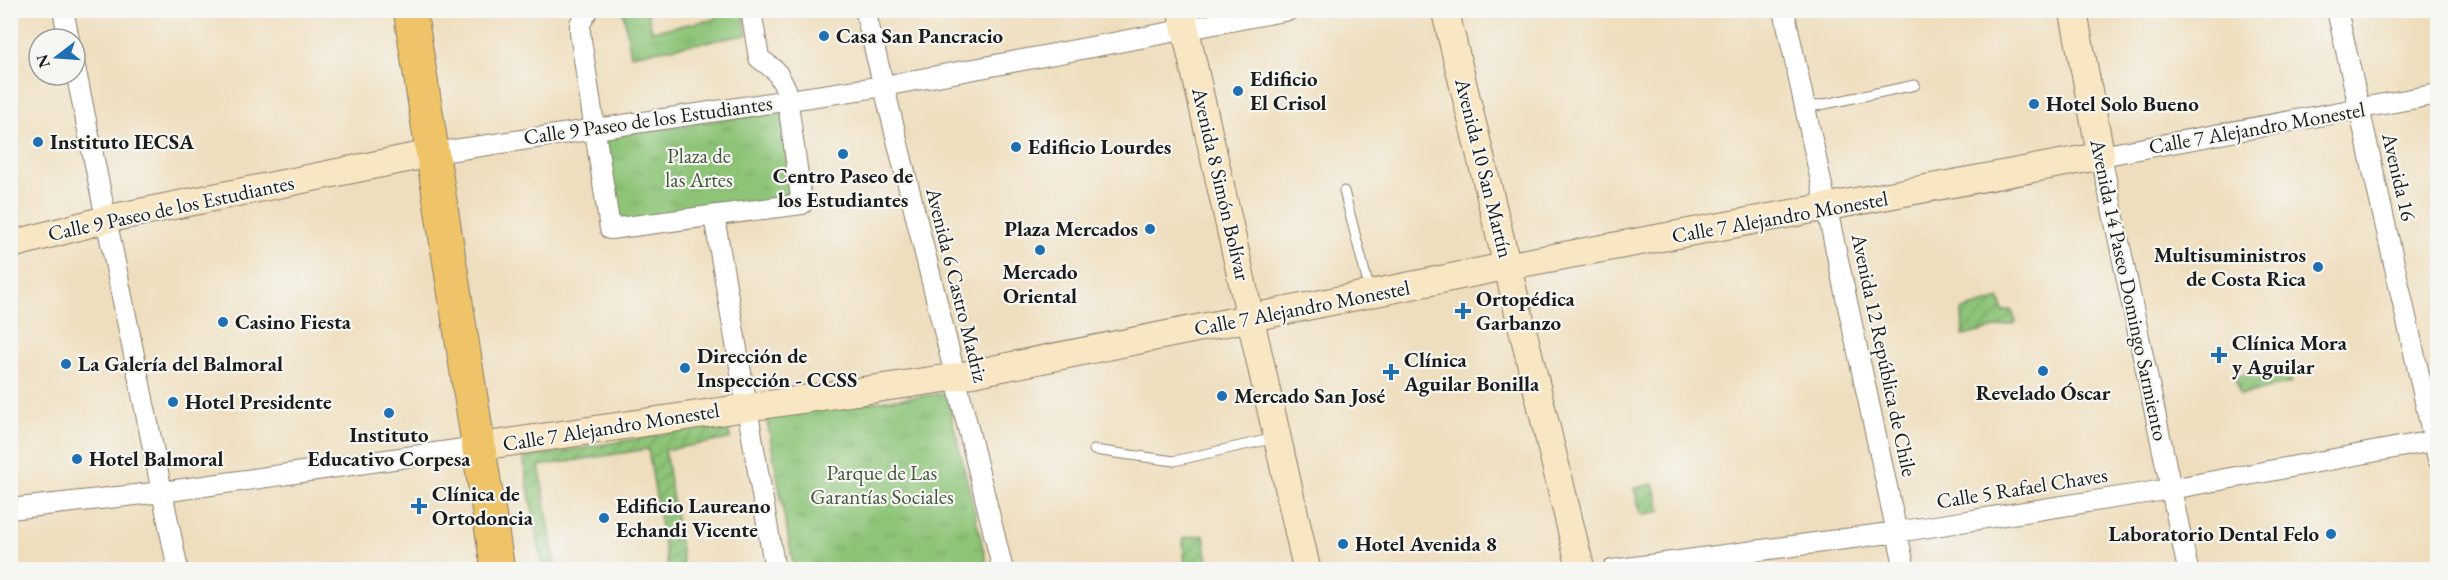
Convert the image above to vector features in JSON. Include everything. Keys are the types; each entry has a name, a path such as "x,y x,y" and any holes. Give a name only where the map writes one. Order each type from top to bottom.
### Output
{"highway":[{"path":"410,10 498,570"}],"street":[{"path":"63,10 67,27"},
{"path":"588,10 580,24 610,229 802,204 788,99 783,80 759,58 751,10"},
{"name":"Avenida 6 Castro Madriz","path":"865,10 1003,570"},
{"name":"Calle 9 Paseo de los Estudiantes","path":"10,245 108,219 434,153 596,127 884,86 1184,20 1289,10"},
{"name":"Avenida 10 San Martín","path":"1445,10 1581,570"},
{"name":"Avenida 12 República de Chile","path":"1784,10 1829,209 1905,570"},
{"name":"Avenida 14 Paseo Domingo Sarmiento","path":"2073,10 2101,156 2188,570"},
{"name":"Avenida 16","path":"2337,10 2436,446"},
{"name":"Avenida 8 Simón Bolívar","path":"1184,20 1307,570"},
{"path":"79,87 178,570"},
{"name":"Calle 7 Alejandro Monestel","path":"10,509 162,492 954,377 1508,267 1829,209 2438,93"},
{"path":"714,216 775,570"},
{"name":"Calle 5 Rafael Chaves","path":"1612,570 1897,532 2436,446"}],"lane":[{"path":"1806,108 1915,85"},
{"path":"1344,191 1370,294"},
{"path":"1094,450 1174,461 1278,438"}],"green space":[{"path":"623,11 647,11 652,31 716,19 715,11 743,11 747,35 631,55"},
{"name":"Plaza de las Artes","path":"782,112 793,201 615,224 604,135"},
{"path":"2000,299 2003,312 2012,310 2016,323 1963,336 1962,310"},
{"path":"2287,365 2291,383 2240,395 2235,377"},
{"name":"Parque de Las Garantías Sociales","path":"946,393 988,569 794,569 766,415"},
{"path":"728,423 730,439 665,450 684,569 668,569 648,449 539,466 556,569 543,569 523,458"},
{"path":"1654,484 1661,511 1641,515 1634,488"},
{"path":"1204,535 1208,562 1185,565 1183,538"}],"place":[{"name":"Casa San Pancracio","path":"824,36"},
{"name":"Edificio El Crisol","path":"1238,91"},
{"name":"Hotel Solo Bueno","path":"2034,104"},
{"name":"Instituto IECSA","path":"38,142"},
{"name":"Edificio Lourdes","path":"1016,147"},
{"name":"Centro Paseo de los Estudiantes","path":"843,154"},
{"name":"Plaza Mercados","path":"1150,229"},
{"name":"Mercado Oriental","path":"1040,250"},
{"name":"Multisuministros de Costa Rica","path":"2318,267"},
{"name":"Ortopédica Garbanzo","path":"1463,311"},
{"name":"Casino Fiesta","path":"223,322"},
{"name":"Clínica Mora y Aguilar","path":"2219,355"},
{"name":"La Galería del Balmoral","path":"66,364"},
{"name":"Dirección de Inspección - CCSS","path":"685,368"},
{"name":"Revelado Óscar","path":"2043,371"},
{"name":"Clínica Aguilar Bonilla","path":"1391,372"},
{"name":"Mercado San José","path":"1222,396"},
{"name":"Hotel Presidente","path":"173,402"},
{"name":"Instituto Educativo Corpesa","path":"389,413"},
{"name":"Hotel Balmoral","path":"77,459"},
{"name":"Clínica de Ortodoncia","path":"419,506"},
{"name":"Edificio Laureano Echandi Vicente","path":"604,518"},
{"name":"Laboratorio Dental Felo","path":"2331,534"},
{"name":"Hotel Avenida 8","path":"1343,544"}]}
